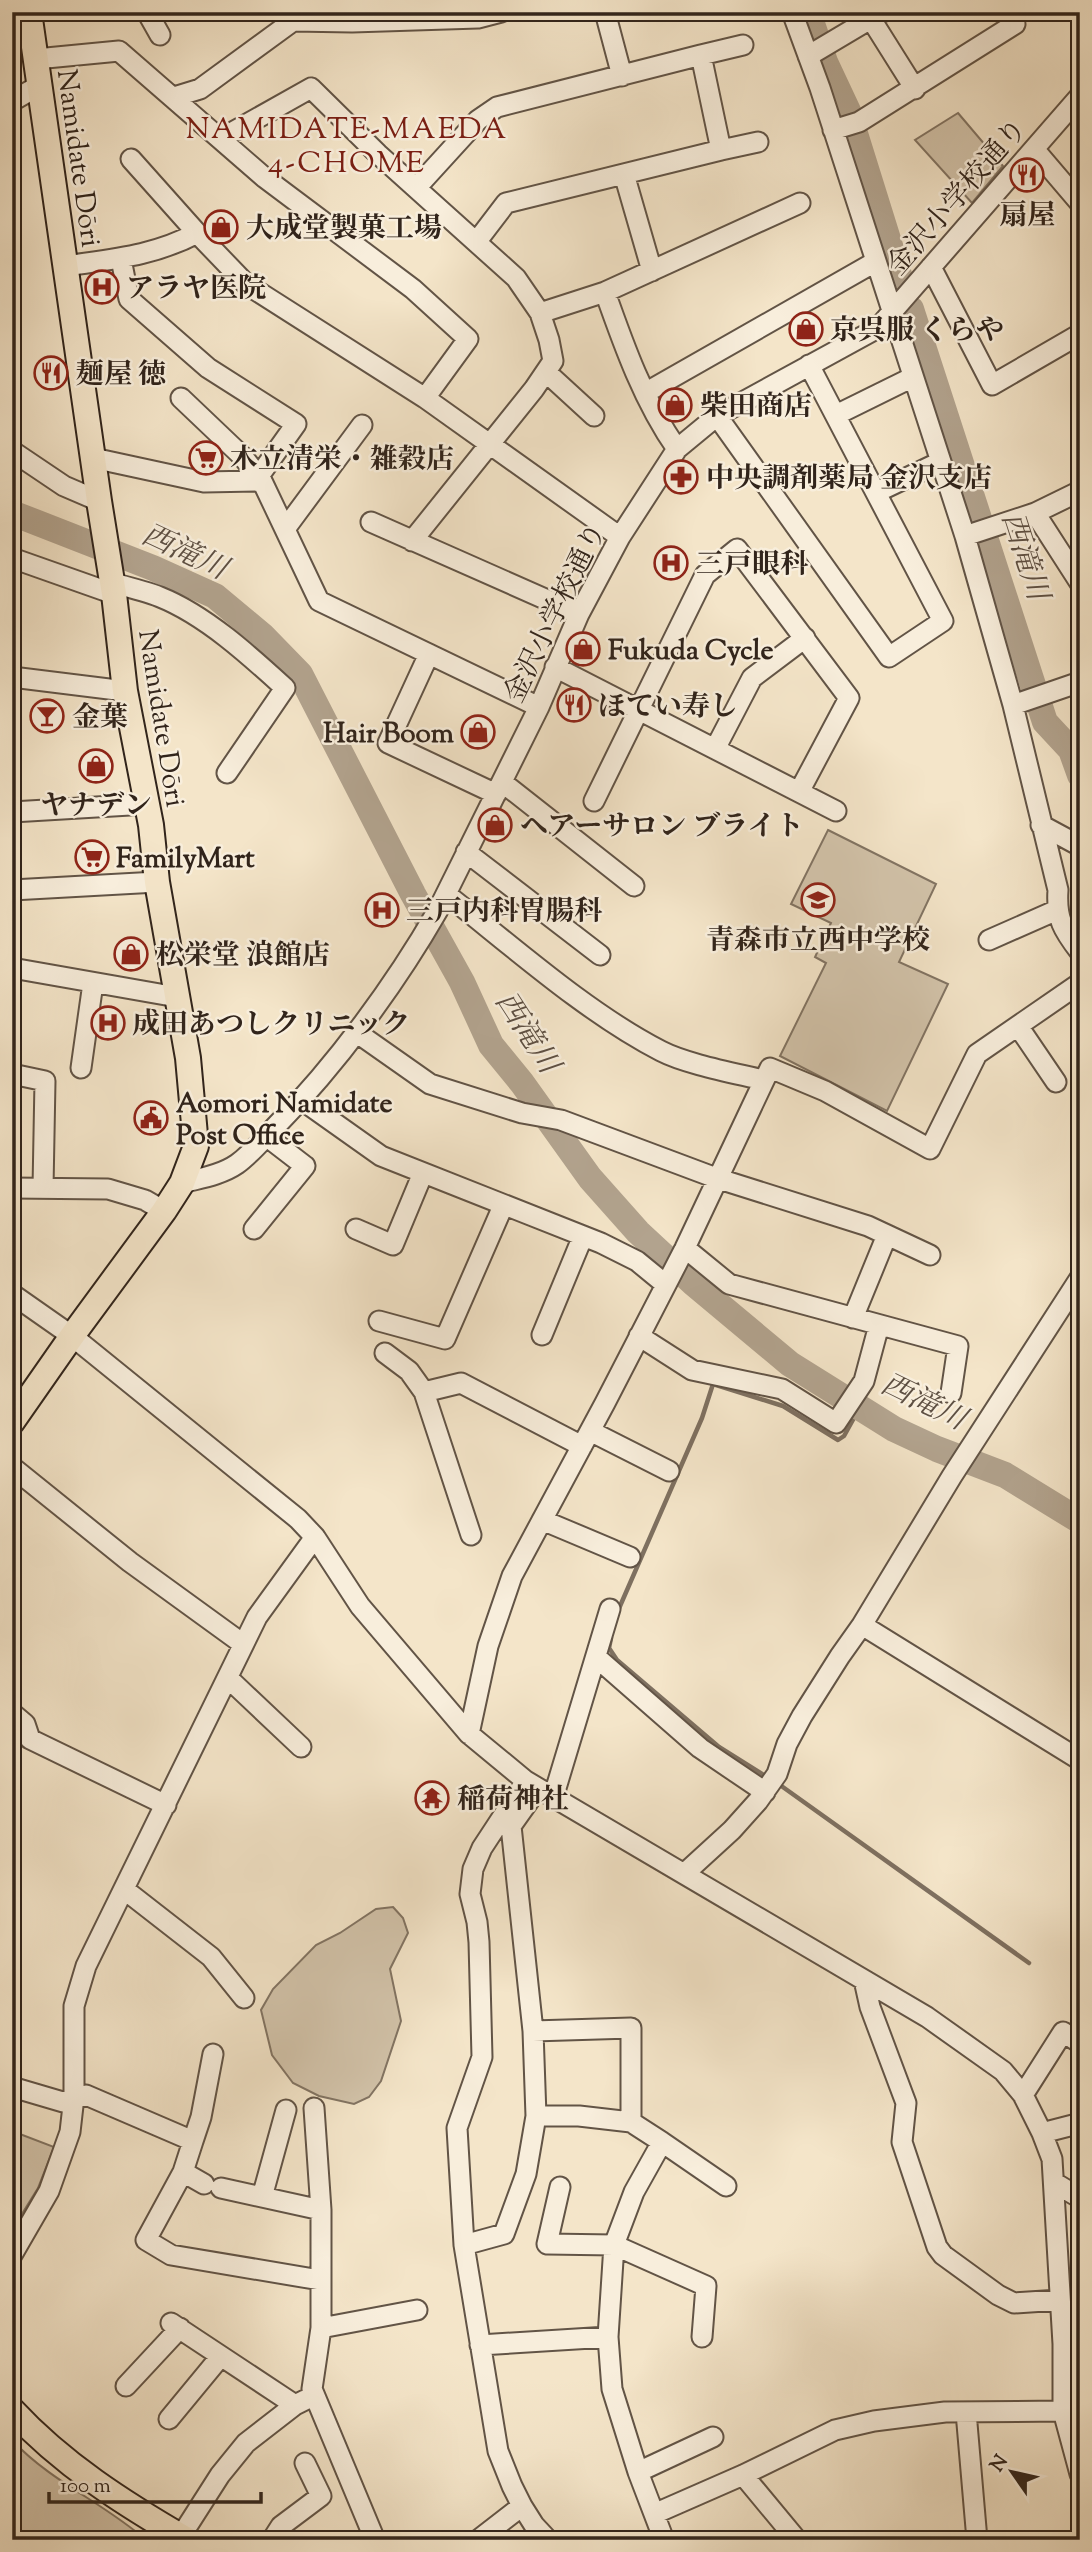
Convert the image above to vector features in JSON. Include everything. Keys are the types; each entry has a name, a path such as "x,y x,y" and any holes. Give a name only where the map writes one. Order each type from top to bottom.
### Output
{"main road":[{"name":"Namidate Dōri","path":"12,1422 72,1335 164,1211 182,1183 196,1146 188,1058 157,882 147,804 125,691 112,581 29,12"},
{"path":"12,2410 40,2440 69,2465 184,2538"}],"street":[{"path":"148,12 160,35"},
{"path":"174,97 200,89 293,20 352,17 478,18 501,12"},
{"path":"605,12 622,76"},
{"path":"792,12 817,51 847,126 875,262 940,462 976,533 1013,705 1058,890 1057,910 1063,931 1080,952"},
{"path":"847,126 915,89 1015,24 1008,12"},
{"path":"817,51 876,16 915,89"},
{"path":"416,188 478,120 497,107 743,45"},
{"path":"36,59 119,51 265,178 413,289 468,339 425,398"},
{"path":"701,55 721,150"},
{"path":"13,100 40,85"},
{"path":"222,138 311,88 516,278 540,313 553,361 491,444 412,541"},
{"name":"金沢小学校通り","path":"182,1183 216,1175 237,1164 302,1100 422,939 539,707 579,614 620,537 677,449 717,416 878,328 1080,96"},
{"path":"477,242 506,203 758,142"},
{"path":"1034,149 1080,203"},
{"path":"131,159 246,284 425,398 620,537"},
{"path":"624,174 652,271"},
{"path":"540,313 605,292 800,203"},
{"path":"66,266 121,258 172,246 197,233"},
{"path":"121,258 129,299 208,369 296,424 261,479"},
{"path":"645,393 875,262"},
{"path":"931,267 992,385 1080,334"},
{"path":"605,292 645,393 663,430 677,449"},
{"path":"717,416 889,657 943,621 809,365"},
{"path":"546,372 594,416"},
{"path":"836,415 914,377"},
{"path":"181,398 261,479 319,601 539,707"},
{"path":"285,530 362,425"},
{"path":"12,451 64,486 99,501"},
{"path":"93,458 204,482 261,479"},
{"path":"877,492 940,462"},
{"path":"976,533 1035,513 1080,491"},
{"path":"1035,513 1080,583"},
{"path":"371,522 579,614"},
{"path":"594,801 705,575 737,549 849,698 799,792"},
{"path":"12,558 112,581 162,598 207,624 253,659 285,688 226,773"},
{"path":"715,749 752,678 805,638"},
{"path":"429,654 388,743 499,788 634,886"},
{"path":"555,667 836,811"},
{"path":"12,677 125,691"},
{"path":"1013,705 1080,682"},
{"path":"12,813 147,804"},
{"path":"1041,825 1080,846"},
{"path":"466,852 600,955"},
{"path":"12,890 157,882"},
{"path":"442,902 622,1028 663,1052 763,1080"},
{"path":"989,940 1057,910"},
{"path":"12,968 177,997"},
{"path":"81,1068 93,983"},
{"path":"469,1734 488,1647 508,1588 683,1251 769,1068 825,1091 930,1149 977,1054 1080,983"},
{"path":"1018,1026 1056,1082"},
{"path":"356,1031 430,1084 522,1113 561,1120 716,1178 868,1226 930,1255"},
{"path":"12,1074 45,1081 43,1188"},
{"path":"302,1100 381,1156 583,1236 637,1261 667,1281"},
{"path":"254,1229 305,1166 266,1136"},
{"path":"356,1229 393,1245 423,1173"},
{"path":"12,1188 108,1189 145,1200 164,1211"},
{"path":"379,1321 444,1339 503,1206"},
{"path":"853,1318 887,1235"},
{"path":"542,1335 583,1236"},
{"path":"683,1251 729,1284 958,1346 951,1393"},
{"path":"685,1873 732,1830 777,1774 787,1744 802,1716 1080,1278"},
{"path":"12,1294 72,1335 298,1519 315,1536 360,1606 469,1734 539,1789 926,2017 1003,2071 1023,2095 1052,2159 1063,2411 1080,2474"},
{"path":"639,1336 692,1370 782,1389 836,1423 864,1381 879,1325"},
{"path":"385,1353 410,1371 424,1392 471,1535"},
{"path":"424,1392 461,1384 586,1439 668,1471"},
{"path":"12,1467 130,1562 243,1644"},
{"path":"542,1520 630,1557"},
{"path":"12,2255 49,2191 69,2132 74,2097 74,2006 86,1966 257,1617 315,1536"},
{"path":"464,2245 504,2234 526,2174 536,2116 533,2031 511,1826 539,1789 596,1657 610,1609"},
{"path":"862,1625 1080,1760"},
{"path":"596,1657 700,1748 765,1792"},
{"path":"228,1678 301,1747"},
{"path":"12,1713 25,1724 30,1739 166,1805"},
{"path":"539,1789 482,1848 473,1869 470,1894 478,1932 483,2018 482,2057 472,2092 457,2128 464,2245 498,2451 522,2506 548,2540"},
{"path":"125,1891 211,1957 244,1998"},
{"path":"864,1980 870,2007 906,2103 902,2142 937,2247 943,2255 998,2295 1014,2303 1060,2300"},
{"path":"533,2031 631,2028 631,2122"},
{"path":"1023,2095 1063,2032 1080,2043"},
{"path":"212,2054 201,2117 183,2172 146,2240 171,2255 320,2280"},
{"path":"12,2087 63,2102 86,2095 193,2141"},
{"path":"184,2538 220,2475 246,2443 295,2405 307,2399 312,2389 321,2328 320,2210 314,2108"},
{"path":"262,2197 286,2110"},
{"path":"536,2116 579,2116 631,2122 726,2186"},
{"path":"1042,2133 1077,2124 1080,2126"},
{"path":"662,2142 634,2192 614,2245 608,2337 612,2389 638,2472 664,2540"},
{"path":"183,2172 213,2186 320,2210"},
{"path":"1055,2183 1080,2198"},
{"path":"560,2186 547,2244 614,2245 706,2286 702,2337"},
{"path":"321,2328 417,2310"},
{"path":"126,2386 176,2325 295,2405"},
{"path":"480,2345 608,2337"},
{"path":"169,2419 221,2356"},
{"path":"312,2389 375,2540"},
{"path":"653,2514 743,2475 835,2430 874,2421 945,2412 1063,2411"},
{"path":"966,2412 977,2540"},
{"path":"638,2472 713,2437"},
{"path":"272,2540 281,2526 321,2496 305,2463"},
{"path":"743,2475 797,2540"},
{"path":"478,2540 522,2506"}],"shaded area":[{"path":"958,113 1003,166 972,203 915,140"},
{"path":"828,830 936,884 899,962 948,984 887,1111 780,1056 826,963 815,957 831,923 791,904"},
{"path":"393,1907 403,1918 408,1933 390,1969 401,2021 381,2081 369,2097 354,2104 319,2096 293,2083 272,2055 261,2010 273,1989 316,1945 376,1909"},
{"path":"12,2131 54,2147 38,2188 12,2230 12,2170 15,2164 12,2159"},
{"path":"12,2440 43,2468 146,2540 12,2540"}],"waterway":[{"name":"西滝川","path":"808,12 825,62 848,111 901,281"},
{"name":"西滝川","path":"911,309 1045,722 1071,750 1080,775"},
{"name":"西滝川","path":"12,513 153,568 215,596 263,636 300,674 413,894 462,982 491,1045 522,1083 590,1178 638,1232 693,1283 790,1364 894,1429 1005,1475 1080,1521"},
{"path":"617,1613 702,1418 713,1384 783,1406 838,1440 844,1436 860,1407"},
{"path":"611,1638 609,1648 617,1660 719,1747 762,1774"},
{"path":"780,1785 1029,1963"}],"place":[{"name":"扇屋","path":"1027,175"},
{"name":"大成堂製菓工場","path":"221,227"},
{"name":"アラヤ医院","path":"102,287"},
{"name":"京呉服 くらや","path":"806,329"},
{"name":"麺屋 徳","path":"51,373"},
{"name":"柴田商店","path":"675,405"},
{"name":"木立清栄・雑穀店","path":"206,458"},
{"name":"中央調剤薬局 金沢支店","path":"681,477"},
{"name":"三戸眼科","path":"671,563"},
{"name":"Fukuda Cycle","path":"583,649"},
{"name":"ほてい寿し","path":"574,705"},
{"name":"金葉","path":"47,716"},
{"name":"Hair Boom","path":"478,732"},
{"name":"ヤナデン","path":"96,766"},
{"name":"ヘアーサロン ブライト","path":"495,825"},
{"name":"FamilyMart","path":"92,857"},
{"name":"青森市立西中学校","path":"818,900"},
{"name":"三戸内科胃腸科","path":"382,910"},
{"name":"松栄堂 浪館店","path":"131,954"},
{"name":"成田あつしクリニック","path":"108,1023"},
{"name":"Aomori Namidate Post Office","path":"151,1118"},
{"name":"稲荷神社","path":"432,1798"}],"district":[{"name":"NAMIDATE-MAEDA 4-CHOME","path":"347,145"}]}
